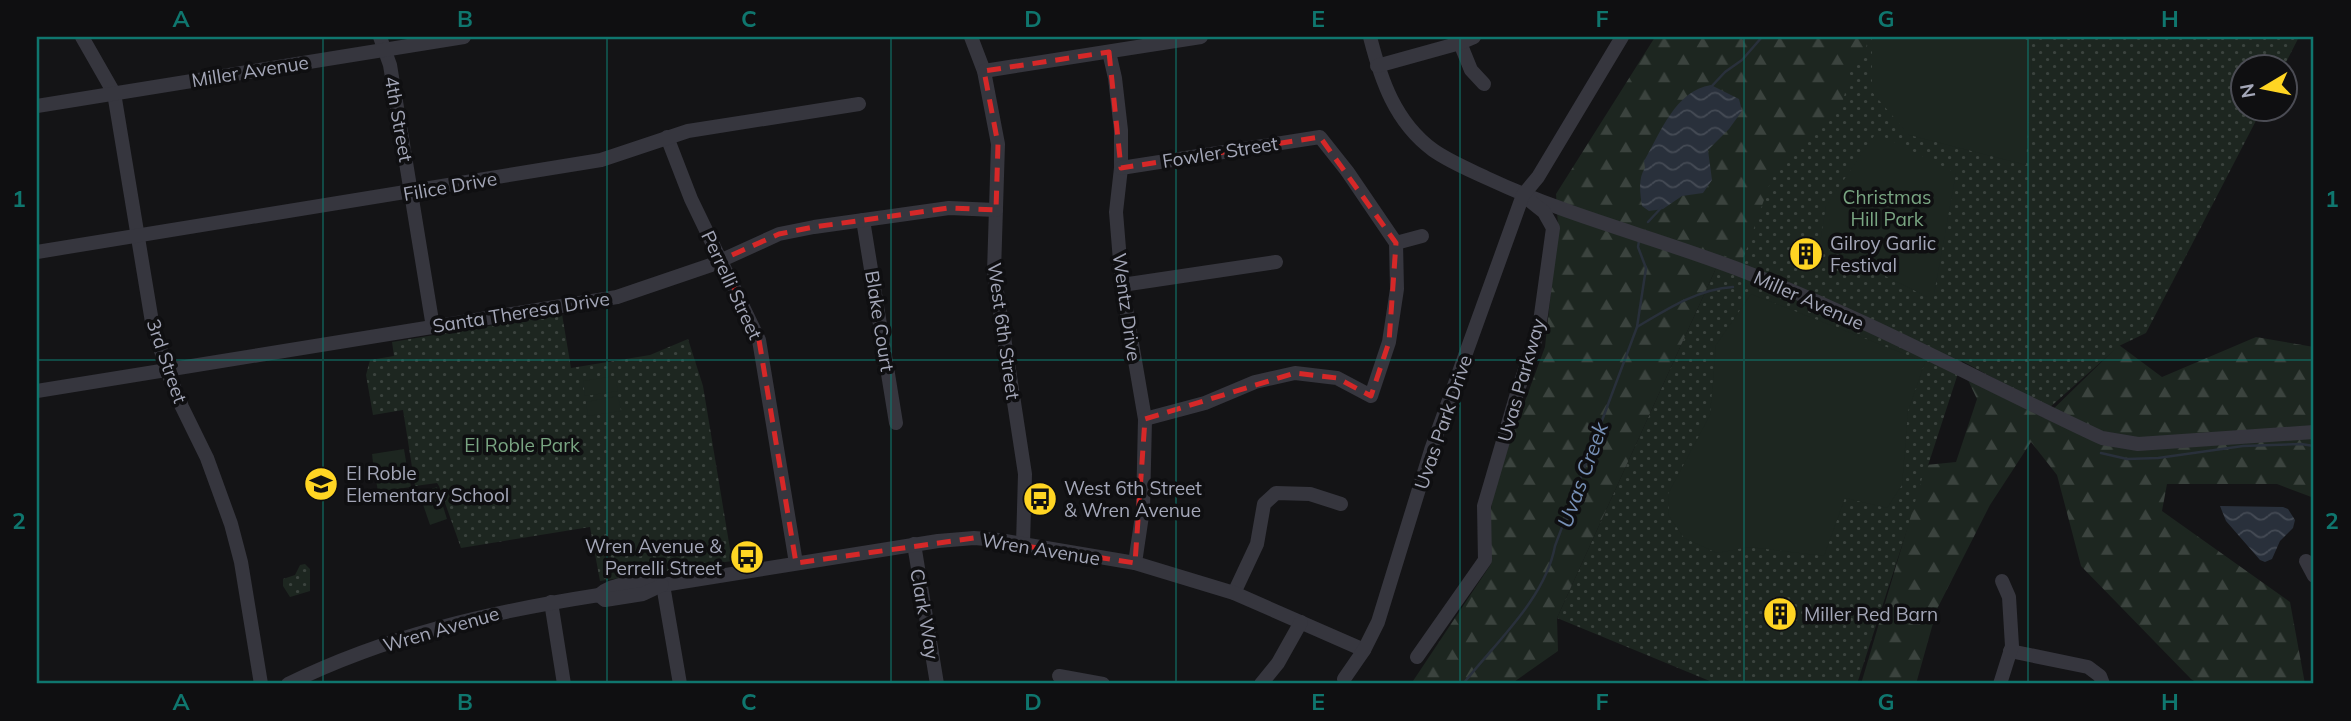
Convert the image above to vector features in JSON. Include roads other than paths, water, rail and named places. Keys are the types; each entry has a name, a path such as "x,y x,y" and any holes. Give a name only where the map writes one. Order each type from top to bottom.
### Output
{"street":[{"name":"3rd Street","path":"82,37 114,93 152,322 167,370 207,458 231,524 241,562 261,684"},
{"name":"Miller Avenue","path":"37,106 383,43 464,37"},
{"name":"West 6th Street","path":"971,37 984,71 998,144 994,272 1025,474 1023,544"},
{"path":"984,71 1201,37"},
{"name":"Miller Avenue","path":"1370,37 1385,90 1398,111 1432,149 1452,162 1523,195 1751,274 1852,318 2102,438 2138,444 2314,432"},
{"path":"1377,66 1474,37"},
{"path":"1523,195 1538,177 1622,37"},
{"name":"4th Street","path":"383,43 412,192 433,327"},
{"path":"1460,43 1471,70 1484,84"},
{"name":"Wentz Drive","path":"1110,51 1121,130 1121,168 1116,212 1122,285 1145,419 1143,509 1135,564"},
{"name":"Filice Drive","path":"37,252 601,160 688,131 859,104"},
{"name":"Fowler Street","path":"1121,168 1320,136 1348,171 1396,243"},
{"name":"Perrelli Street","path":"667,137 680,173 761,347 796,563"},
{"name":"Uvas Park Drive","path":"1344,679 1364,650 1378,621 1432,450 1523,195"},
{"name":"Uvas Parkway","path":"1417,657 1485,560 1484,506 1539,328 1553,228 1544,212 1523,195"},
{"name":"Santa Theresa Drive","path":"37,391 617,297 721,260 779,234 959,207 996,210"},
{"name":"Blake Court","path":"863,220 896,423"},
{"path":"1145,419 1205,403 1255,382 1295,373 1337,378 1371,396 1390,342 1397,289 1396,243 1422,236"},
{"path":"1122,285 1276,262"},
{"path":"1234,593 1257,544 1264,503 1276,493 1310,494 1341,503"},
{"name":"Wren Avenue","path":"288,684 427,630 478,616 599,595 607,588 641,583 663,585 914,544 974,538 1135,564 1234,593 1364,650"},
{"name":"Clark Way","path":"914,544 937,684"},
{"path":"2306,561 2314,576"},
{"path":"2000,684 2010,651 2009,597 2002,581"},
{"path":"663,585 680,684"},
{"path":"551,603 564,684"},
{"path":"1261,684 1279,663 1301,622"},
{"path":"2010,651 2088,667 2099,676 2103,684"},
{"path":"1059,676 1103,684"}],"water":[{"path":"1711,85 1739,99 1742,111 1708,150 1712,180 1703,193 1682,196 1663,209 1649,211 1642,206 1641,196 1640,181 1645,168 1644,161 1678,104 1698,89"},
{"path":"2220,506 2283,507 2288,509 2295,520 2293,528 2280,541 2272,559 2265,562 2260,560 2226,521"}],"waterway":[{"name":"Uvas Creek","path":"1711,87 1725,72 1742,60 1762,37"},
{"name":"Uvas Creek","path":"1648,222 1662,207"},
{"name":"Uvas Creek","path":"1463,684 1518,619 1550,565 1637,327 1646,268 1638,247 1639,241"},
{"path":"1637,327 1695,296 1733,287"},
{"path":"2101,453 2127,459 2158,458 2243,446 2314,446"}],"place":[{"name":"Gilroy Garlic Festival","path":"1806,254"},
{"name":"El Roble Elementary School","path":"321,484"},
{"name":"West 6th Street & Wren Avenue","path":"1040,499"},
{"name":"Wren Avenue & Perrelli Street","path":"747,557"},
{"name":"Miller Red Barn","path":"1780,614"}],"park label":[{"name":"Christmas Hill Park","path":"1887,208"},
{"name":"El Roble Park","path":"522,445"}]}
